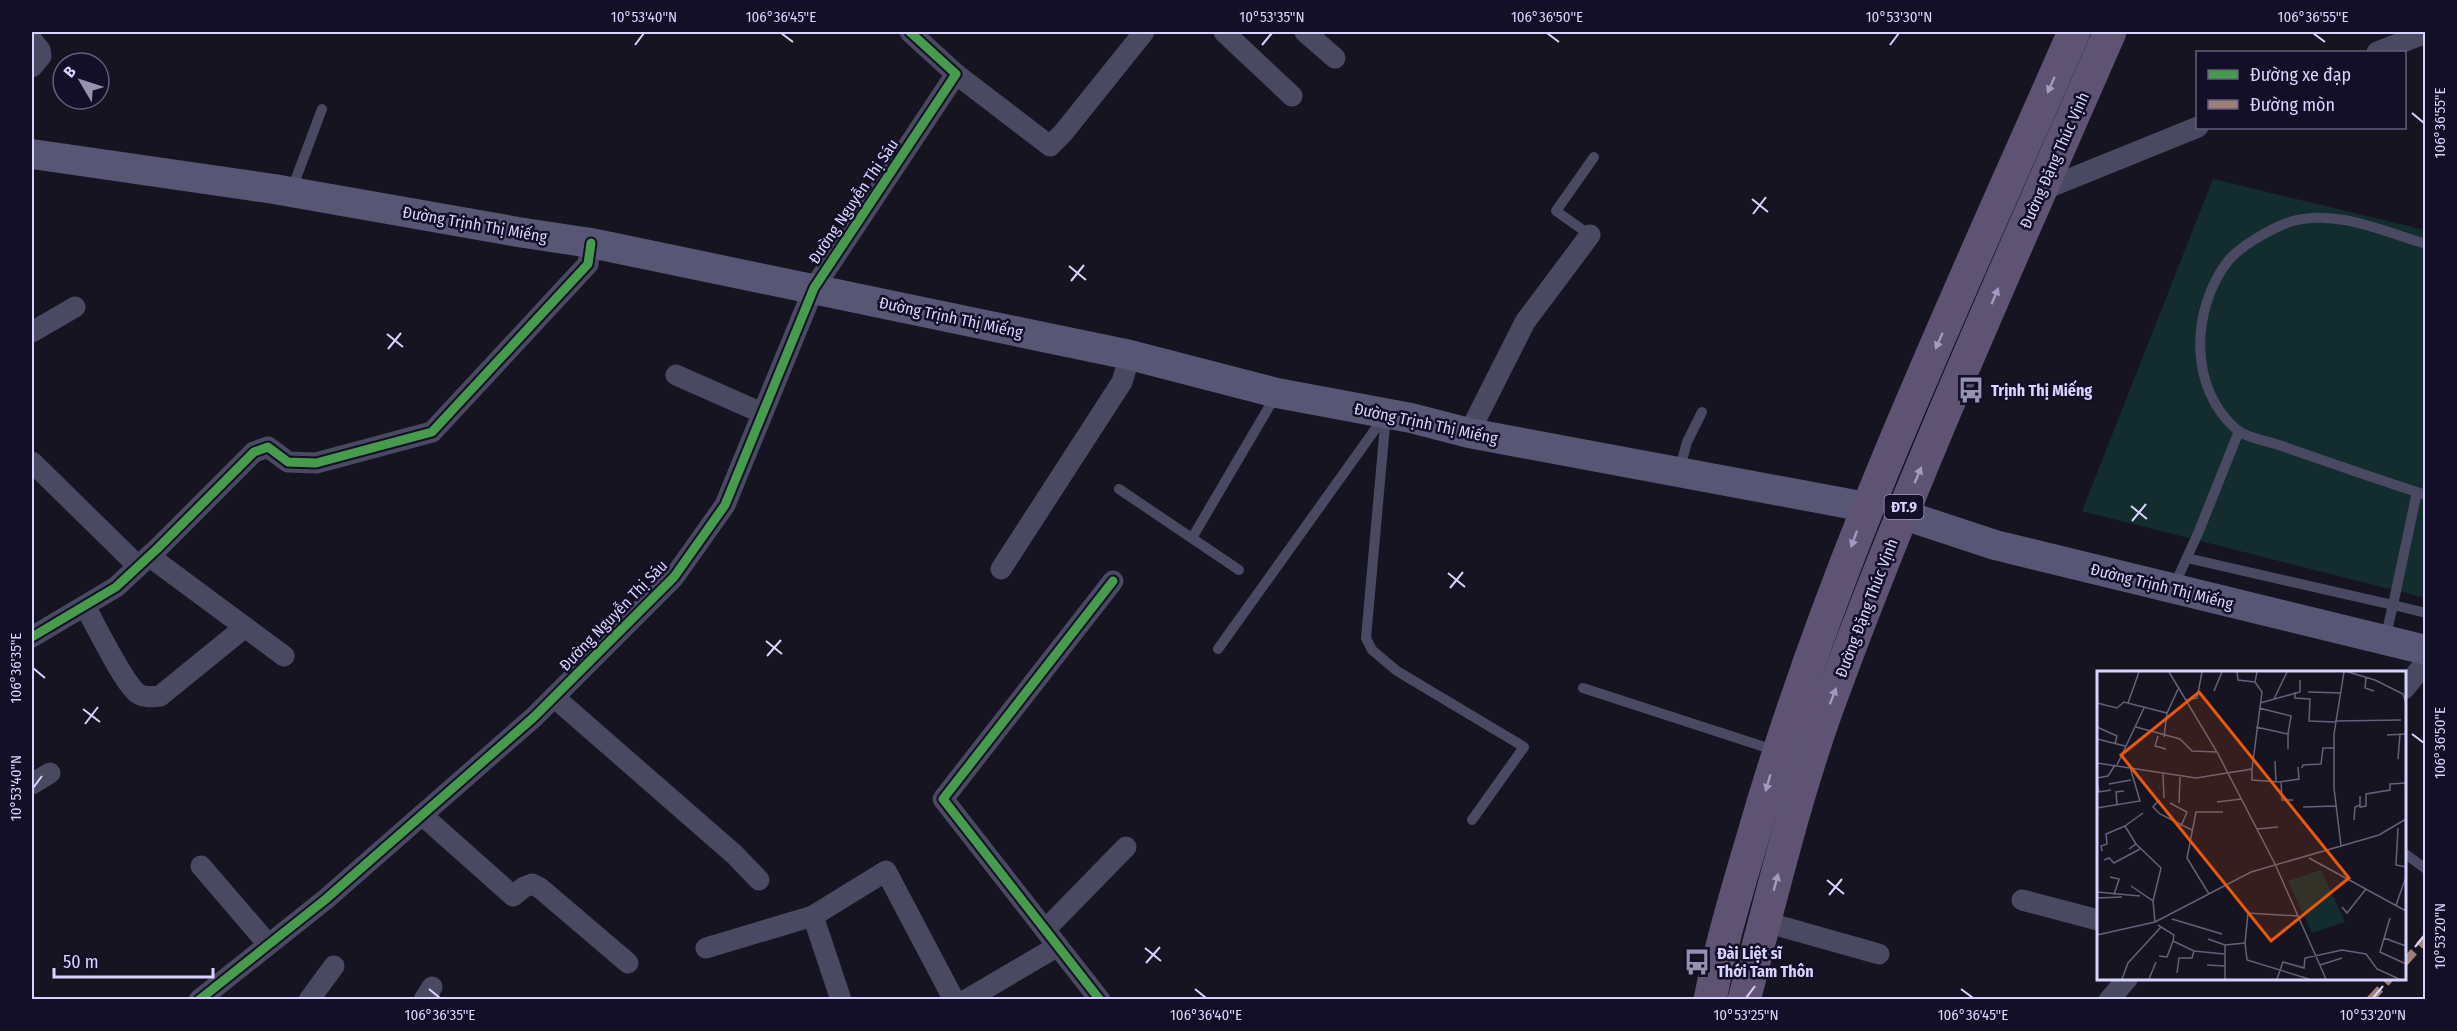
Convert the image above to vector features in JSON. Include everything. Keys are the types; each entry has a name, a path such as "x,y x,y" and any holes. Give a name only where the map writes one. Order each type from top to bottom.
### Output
{"main road":[{"name":"Đường Đặng Thúc Vịnh","path":"1710,999 1731,914 1778,751 1866,507 2074,32"},
{"name":"Đường Đặng Thúc Vịnh","path":"1744,999 1792,824 1827,712 1901,514 2110,32"},
{"name":"Đường Trịnh Thị Miếng","path":"32,154 291,192 591,243 1130,355 1277,393 1411,418 1469,433 1866,507"},
{"path":"1866,507 1901,514"},
{"name":"Đường Trịnh Thị Miếng","path":"1901,514 1995,545 2426,650"}],"street":[{"path":"910,32 956,74 1050,146 1144,32"},
{"path":"1224,32 1292,96"},
{"path":"1305,32 1335,58"},
{"path":"2380,51 2426,33"},
{"path":"32,39 40,50 41,56 32,68"},
{"name":"Đường Nguyễn Thị Sáu","path":"199,999 326,899 422,815 554,697 674,577 725,505 814,288 956,74"},
{"path":"2040,191 2196,128"},
{"path":"1469,433 1525,322 1590,235"},
{"path":"32,637 116,587 254,452 268,447 288,462 316,463 432,432 588,264 591,243"},
{"path":"32,332 75,307"},
{"path":"1000,569 1122,382 1130,355"},
{"path":"676,375 762,413"},
{"path":"32,462 144,561 245,627 284,656"},
{"path":"1100,999 943,799 1113,580"},
{"path":"85,606 125,676 137,693 147,698 160,696 245,627"},
{"path":"2406,687 2426,662"},
{"path":"554,697 735,855 759,880"},
{"path":"32,784 50,773"},
{"path":"422,815 513,896 532,884 540,888 628,963"},
{"path":"966,999 1052,938 1126,847"},
{"path":"201,866 268,944"},
{"path":"706,948 813,916 886,871 954,999"},
{"path":"2022,900 2097,920"},
{"path":"813,916 841,999"},
{"path":"1765,922 1879,954"},
{"path":"309,999 334,966"},
{"path":"2109,999 2126,980"}],"lane":[{"path":"291,192 322,109"},
{"path":"1590,235 1556,211 1594,157"},
{"path":"2385,639 2421,494 2238,431 2217,408 2206,380 2199,343 2205,301 2229,260 2266,232 2294,220 2326,217 2368,226 2426,244"},
{"path":"1192,538 1277,393"},
{"path":"1679,472 1687,442 1701,412"},
{"path":"1218,649 1386,414"},
{"path":"1386,414 1366,638 1372,650 1397,671 1524,747 1472,820"},
{"path":"2172,589 2187,558 2238,431"},
{"path":"1119,489 1239,570"},
{"path":"2187,558 2426,613"},
{"path":"1583,688 1778,751"},
{"path":"2406,854 2426,869"}],"green space":[{"path":"2213,179 2425,230 2425,598 2082,511"}],"marked path":[{"path":"2406,961 2426,938"},
{"path":"2370,1000 2388,980"}],"cycle path":[{"path":"199,1000 326,899 534,717 674,577 725,505 814,288 956,74 910,32"},
{"path":"32,637 116,587 254,452 268,447 288,462 316,463 432,432 588,264 591,243"},
{"path":"1100,1000 943,799 1113,581"}],"place":[{"name":"Trịnh Thị Miếng","path":"1971,390"},
{"name":"Đài Liệt sĩ Thới Tam Thôn","path":"1697,962"}]}
